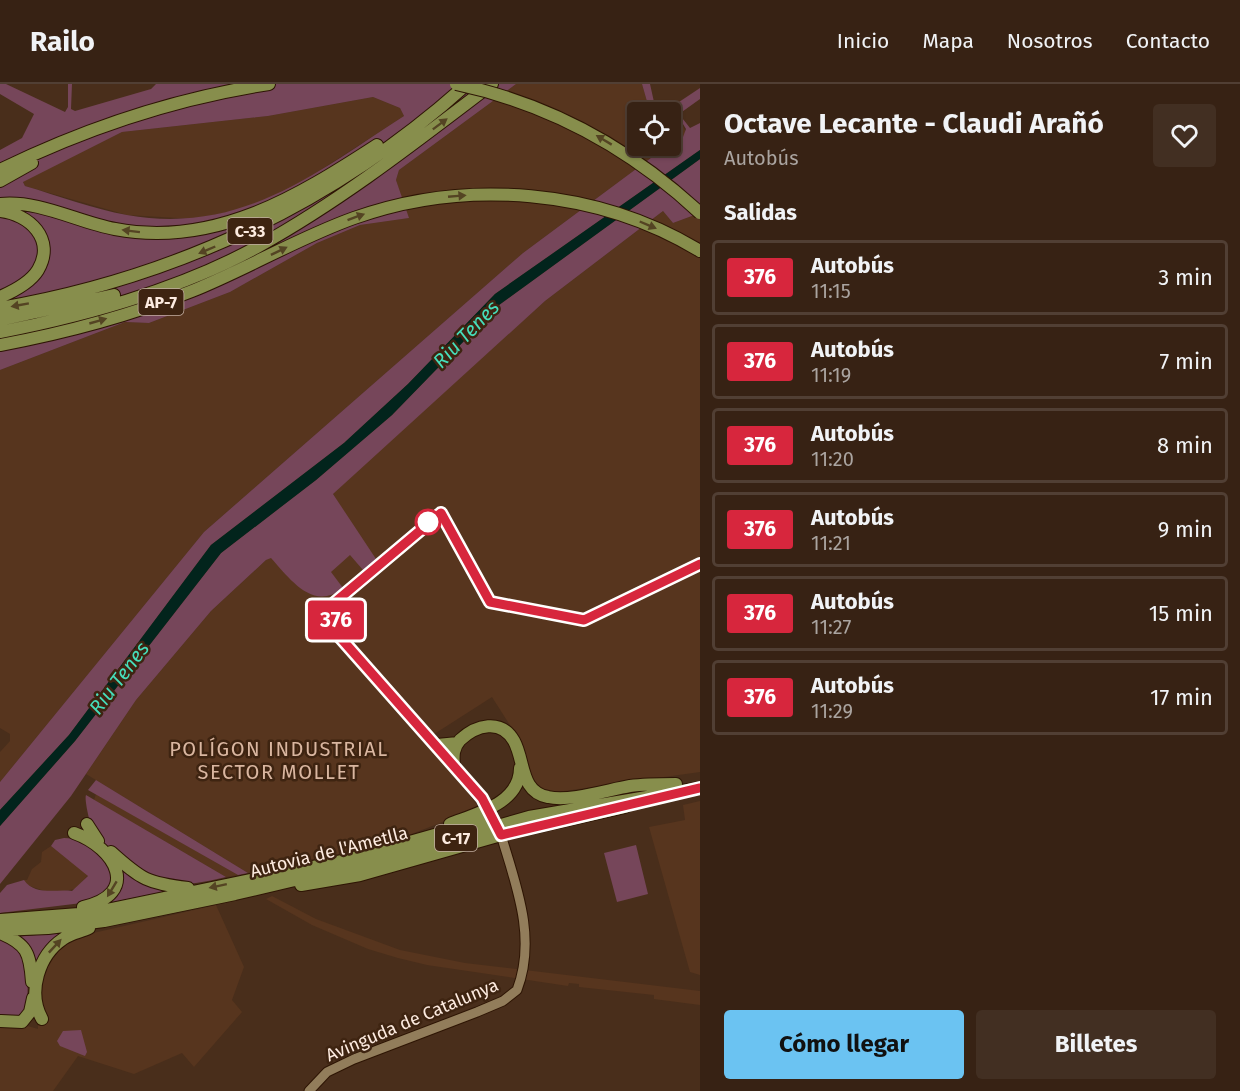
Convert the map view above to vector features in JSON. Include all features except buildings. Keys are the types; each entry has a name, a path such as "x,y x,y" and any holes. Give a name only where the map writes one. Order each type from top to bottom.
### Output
{"highway":[{"path":"0,170 84,134 201,98 269,84"},
{"path":"456,84 514,99 582,128 638,162 700,213"},
{"path":"0,204 30,205 99,226 149,233 182,233 229,223 312,186 465,84"},
{"name":"C-33","path":"0,308 59,297 134,277 238,237 346,175 465,84"},
{"name":"C-33","path":"0,320 68,307 138,288 224,256 299,221 393,159 492,84"},
{"path":"0,181 78,141 201,98"},
{"name":"AP-7","path":"0,345 94,322 173,297 331,226 399,204 475,194 555,199 632,219 700,251"},
{"path":"0,211 14,213 28,220 39,232 43,252 38,269 29,280 0,297"},
{"path":"0,332 98,308 171,285 259,246 299,221"},
{"path":"454,766 448,748 477,728 495,726 512,738 529,785 540,795 548,797 632,786 677,788"},
{"path":"398,845 508,797 518,784 520,761"},
{"name":"Autovia de l'Ametlla","path":"0,931 104,921 235,894 371,862 529,817 677,788 700,780"},
{"path":"235,894 322,883 360,875 501,835 636,804 677,788"},
{"name":"Autovia de l'Ametlla","path":"0,920 92,913 197,891 334,862 525,809 677,788 700,788"},
{"path":"87,824 93,835 140,877 165,887 197,891"},
{"path":"31,919 99,903 110,896 116,887 117,873 114,862 96,843 74,834"},
{"path":"0,931 25,947 31,968 37,1021 36,980 42,962 63,939 104,921"},
{"path":"1,1021 17,1023 26,1019 33,997"}],"street":[{"name":"Avinguda de Catalunya","path":"309,1091 327,1072 502,1001 513,995 520,984 525,919 501,835 482,798 454,766"}],"shaded area":[{"path":"0,84 6,84 65,112 68,107 68,84 72,84 71,109 75,111 151,89 156,84 516,84 399,170 396,180 409,218 360,225 317,243 230,292 149,323 125,322 0,370 0,150 22,138 34,114 0,94","holes":["373,97 400,108 404,116 307,178 274,195 241,208 206,216 168,219 127,215 25,186 23,182 122,132 268,116"]},
{"path":"516,84 642,84 647,102 627,102 627,156 654,156 523,253 204,532 0,782 0,752 10,741 10,734 0,728 0,370 125,322 149,323 230,292 317,243 360,225 408,218 396,180 399,170"},
{"path":"642,84 650,84 654,102 647,102"},
{"path":"700,88 700,99 681,113 681,102 679,102"},
{"path":"373,97 400,108 404,116 291,189 238,210 194,219 127,215 25,186 23,181 122,132 268,116"},
{"path":"681,117 690,128 700,123 700,150 495,294 408,384 344,443 211,545 69,735 0,810 0,782 204,532 523,253 654,156 681,156 681,138 686,129"},
{"path":"681,121 686,133 681,138"},
{"path":"700,159 700,213 673,223 663,211 545,301 333,494 376,559 363,570 350,555 331,572 343,588 322,596 312,595 303,590 271,558 266,560 211,611 136,700 71,796 0,884 0,826 75,741 221,553 316,480 392,415 499,305"},
{"path":"663,211 673,223 700,213 700,772 550,793 539,789 532,780 515,733 492,697 428,738 479,808 388,843 248,873 86,774 136,700 211,611 266,560 346,515 333,494 368,460 545,301"},
{"path":"96,780 248,873 238,875 88,790"},
{"path":"96,794 238,875 226,877 94,800"},
{"path":"86,795 226,877 181,884 166,883 148,875 115,853 98,837 90,823"},
{"path":"700,801 700,975 690,972 649,827 685,820 683,805"},
{"path":"64,838 86,843 112,866 111,889 90,902 0,913 0,893 7,885 24,880 40,890 72,891 88,876 51,846 55,840"},
{"path":"636,845 648,894 617,902 604,853"},
{"path":"51,846 88,875 76,889 50,893 27,885 24,880 27,880 32,869 41,862 42,852"},
{"path":"117,861 161,889 162,892 108,903"},
{"path":"272,896 316,919 400,950 465,963 700,991 700,1005 654,999 654,995 579,987 579,984 569,983 568,986 427,965 398,958 368,949 312,925 266,899"},
{"path":"216,905 244,967 232,1000 242,1012 194,1067 182,1053 134,1074 78,1056 53,1091 0,1091 0,1014 14,1022 38,1029 38,986 43,972 61,948 80,936"},
{"path":"67,932 35,971 16,937"},
{"path":"0,939 21,948 28,975 27,1011 14,1022 0,1014"},
{"path":"81,1030 87,1052 85,1056 60,1046 57,1041 63,1031"}],"water":[{"name":"Riu Tenes","path":"700,150 700,159 499,305 392,415 316,480 221,553 75,741 0,826 0,810 69,735 211,545 344,443 408,384 495,294"}],"bus line":[{"name":"376","path":"700,564 584,620 490,602 441,513 334,603 339,614 330,626 482,798 501,835 700,788"}],"district":[{"name":"POLÍGON INDUSTRIAL SECTOR MOLLET","path":"279,760"}]}
